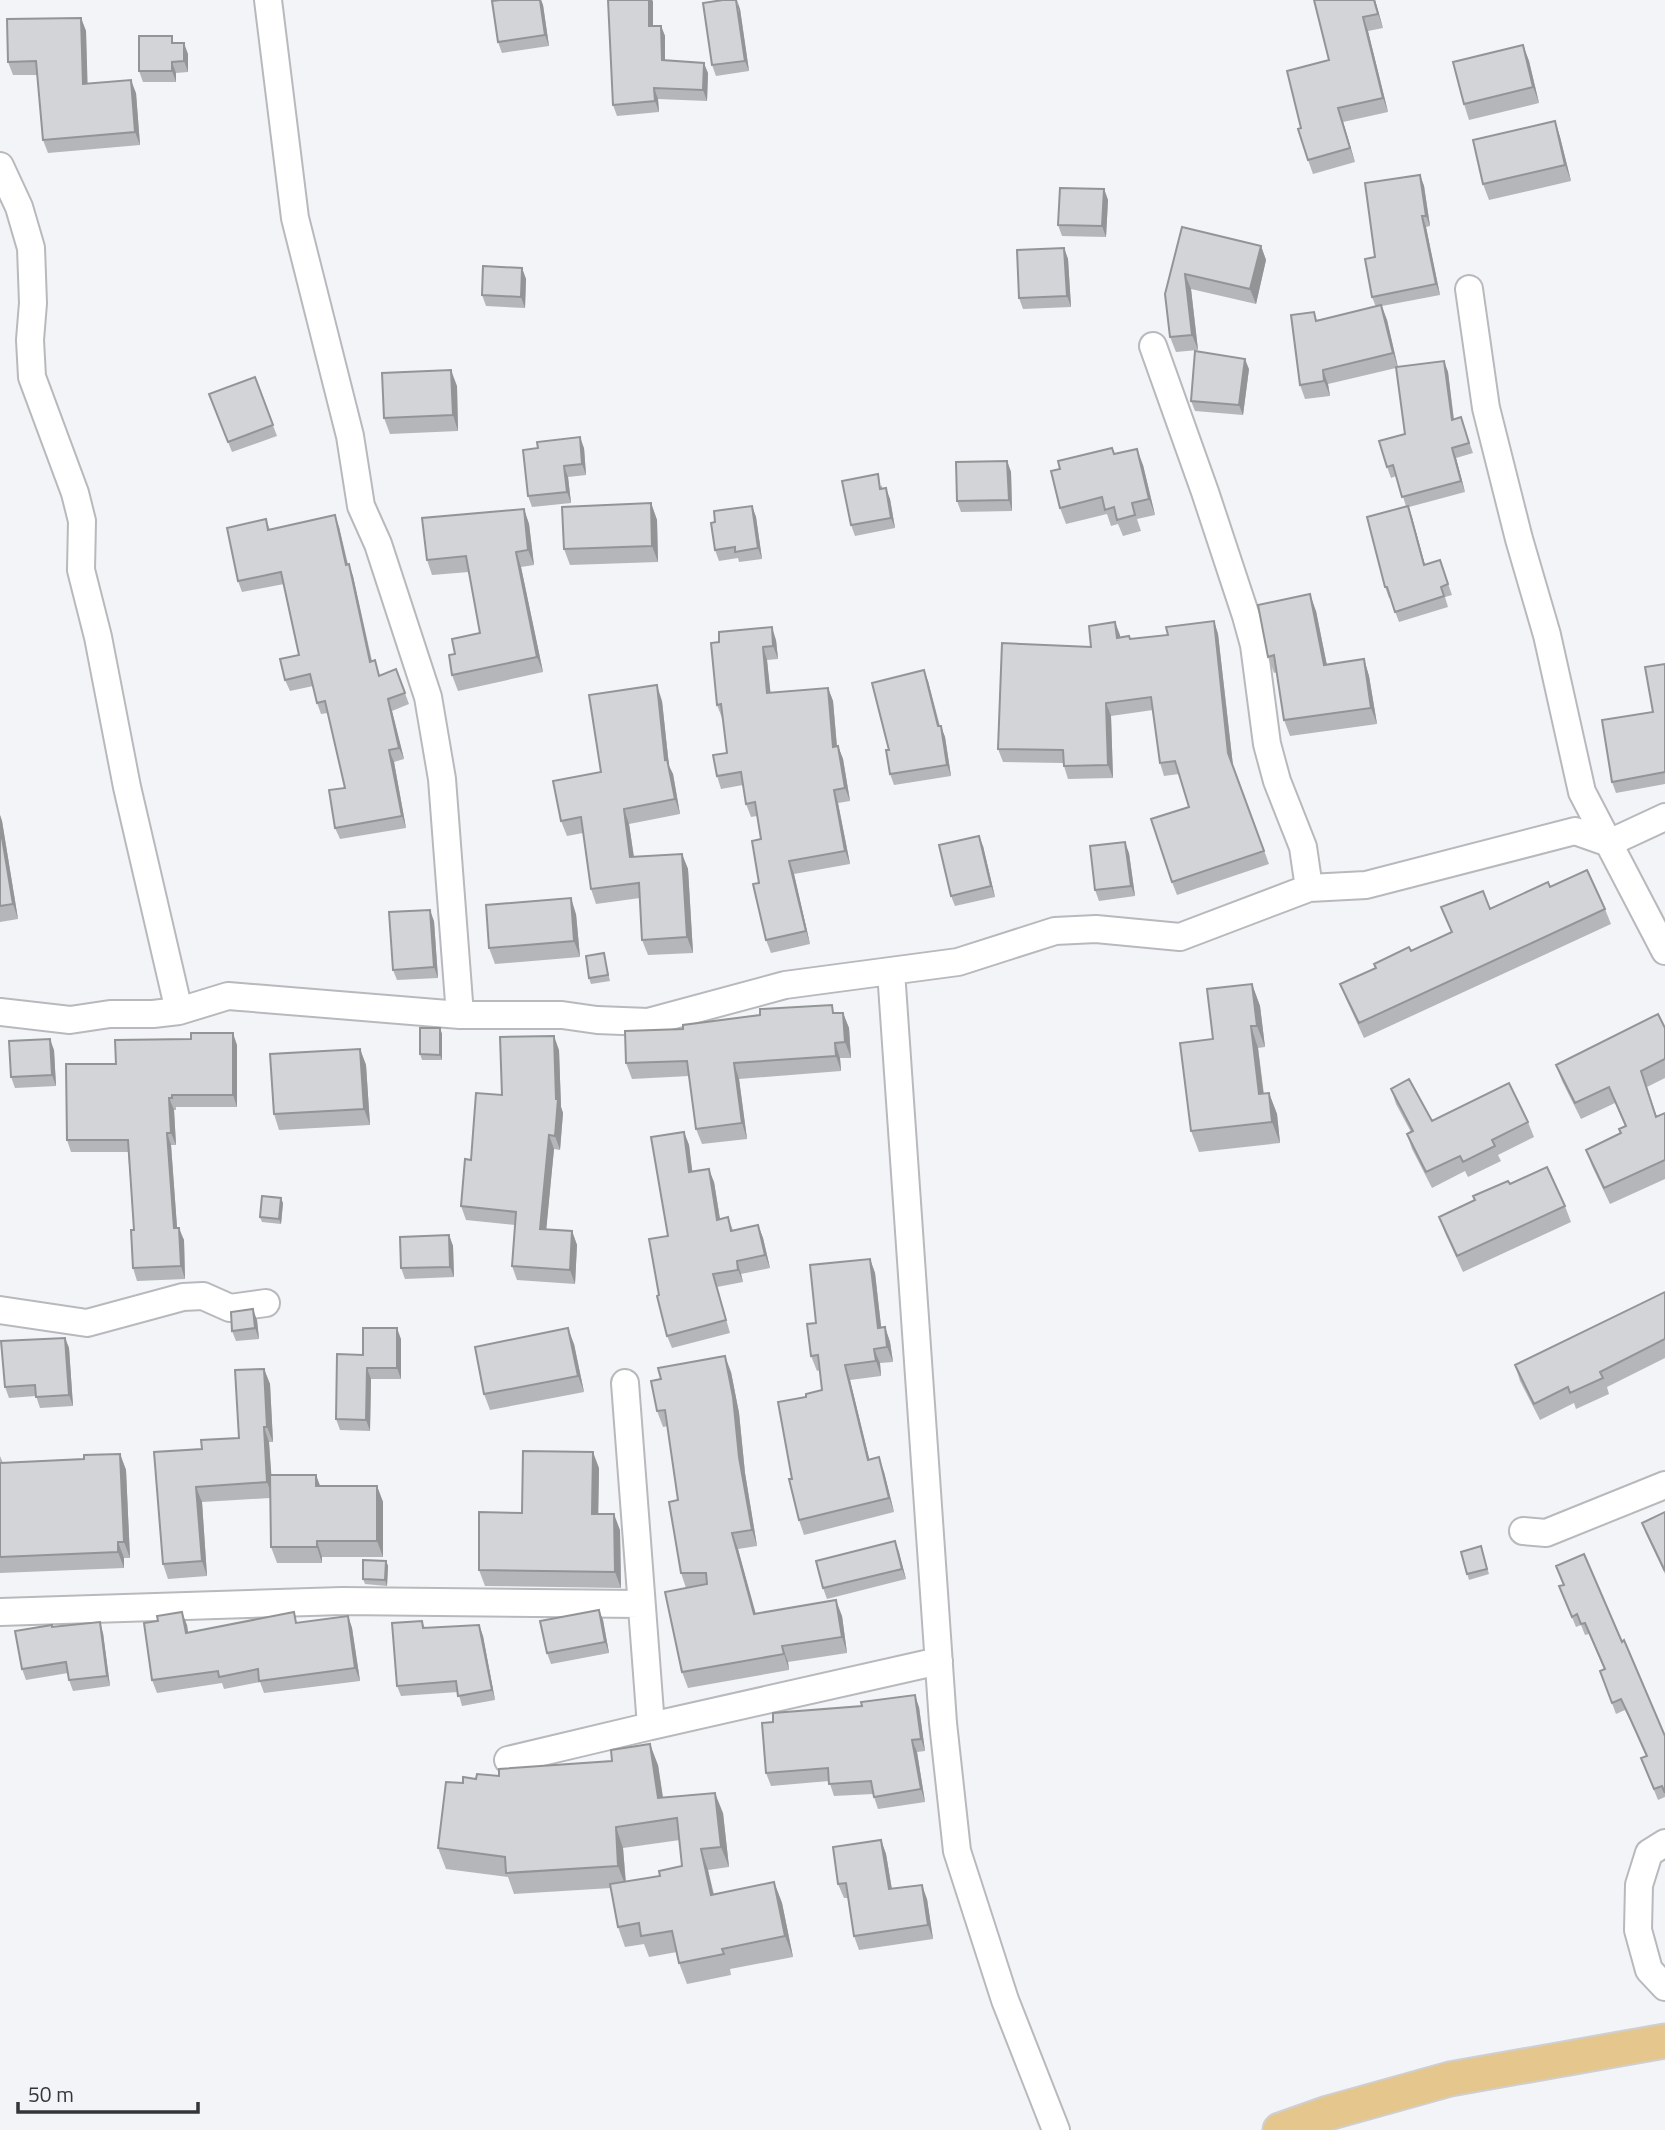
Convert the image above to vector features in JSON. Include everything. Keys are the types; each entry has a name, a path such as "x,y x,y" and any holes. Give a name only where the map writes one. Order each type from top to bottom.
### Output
{"main road":[{"path":"1280,2130 1328,2113 1450,2079 1665,2041"}],"street":[{"path":"268,0 295,218 350,436 361,506 378,544 428,697 442,779 460,1015"},
{"path":"0,166 19,207 31,248 32,377 78,502 82,522 81,570 98,637 127,787 179,1011"},
{"path":"1469,289 1486,408 1548,635 1582,792 1665,951"},
{"path":"1153,346 1246,616 1254,645 1267,744 1277,781 1303,847 1309,888"},
{"path":"0,1012 70,1020 110,1014 179,1011 228,996 460,1015 562,1015 597,1020 648,1022 785,985 958,962 1055,931 1096,929 1180,937 1309,888 1366,885 1575,831 1609,843 1665,817"},
{"path":"891,971 943,1723 957,1851 1005,2000 1055,2130"},
{"path":"0,1310 87,1323 184,1297 203,1296 230,1308 266,1303"},
{"path":"625,1383 651,1726"},
{"path":"1523,1531 1546,1533 1665,1485"},
{"path":"0,1612 342,1601 642,1604"},
{"path":"508,1760 939,1661"},
{"path":"1665,1843 1649,1853 1639,1885 1638,1930 1649,1970 1665,1987"}],"building":[{"path":"540,0 545,35 498,42 492,1"},
{"path":"608,0 649,0 649,26 661,26 662,60 704,63 703,90 654,88 655,101 613,105"},
{"path":"736,0 745,61 712,65 703,3"},
{"path":"1314,0 1374,0 1378,14 1363,17 1383,98 1338,108 1350,148 1308,160 1298,129 1301,128 1287,71 1329,60"},
{"path":"81,18 83,84 131,80 135,132 43,140 36,61 8,62 7,19"},
{"path":"139,36 172,36 172,43 184,43 184,61 172,62 172,71 139,71"},
{"path":"1523,45 1533,87 1464,104 1453,62"},
{"path":"1555,121 1565,165 1483,184 1473,140"},
{"path":"1420,175 1426,216 1422,216 1436,284 1372,297 1365,259 1375,257 1365,183"},
{"path":"1060,188 1104,189 1102,226 1058,225"},
{"path":"1182,227 1261,246 1250,289 1185,274 1192,335 1170,337 1165,294"},
{"path":"1064,248 1067,296 1019,298 1017,250"},
{"path":"483,266 522,268 521,297 482,295"},
{"path":"1381,305 1393,353 1323,370 1324,381 1300,385 1291,315 1314,312 1316,321"},
{"path":"1195,351 1245,359 1239,405 1191,401"},
{"path":"1444,361 1452,420 1461,417 1469,443 1452,448 1461,481 1402,497 1393,465 1387,467 1379,441 1405,434 1396,367"},
{"path":"451,370 453,415 384,418 382,373"},
{"path":"255,377 273,425 228,442 209,394"},
{"path":"580,437 582,464 564,466 567,492 528,496 523,450 538,448 537,442"},
{"path":"1112,448 1114,454 1137,449 1149,499 1132,503 1135,515 1117,520 1114,507 1105,510 1102,497 1060,508 1051,471 1060,469 1058,461"},
{"path":"1007,461 1009,500 957,501 956,462"},
{"path":"878,474 880,489 886,488 891,518 851,525 842,481"},
{"path":"651,503 652,546 564,549 562,507"},
{"path":"752,506 758,548 735,552 735,547 715,550 711,523 715,522 714,511"},
{"path":"1408,506 1424,565 1440,560 1448,584 1441,587 1444,596 1395,612 1385,587 1367,517"},
{"path":"524,509 528,550 516,552 537,657 452,675 449,655 455,654 452,639 480,633 466,556 427,560 422,518"},
{"path":"335,515 346,565 349,564 370,662 375,660 379,676 396,669 405,693 388,699 399,748 389,750 402,816 335,828 329,790 345,788 325,701 317,703 310,674 285,680 280,659 299,655 281,572 238,581 227,528 266,519 268,530"},
{"path":"1310,594 1324,665 1364,659 1371,708 1284,720 1274,655 1268,657 1258,605"},
{"path":"1214,621 1228,753 1264,851 1172,882 1151,819 1189,807 1175,761 1160,763 1151,697 1106,703 1108,765 1064,766 1063,750 998,749 1002,643 1091,647 1089,626 1115,622 1117,638 1129,636 1130,639 1168,635 1166,627"},
{"path":"772,627 773,646 763,647 767,693 828,688 833,747 838,746 845,788 834,790 845,851 789,861 806,931 766,940 753,884 759,883 752,841 761,839 755,802 746,804 741,772 717,776 713,755 727,753 721,704 717,705 711,643 719,642 719,632"},
{"path":"1665,664 1665,772 1612,782 1602,720 1653,712 1645,667"},
{"path":"924,670 938,726 941,726 947,765 890,774 886,750 889,750 872,683"},
{"path":"657,685 665,760 667,759 675,799 624,809 630,857 682,854 687,937 642,940 639,883 591,889 581,817 561,821 553,781 601,772 589,695"},
{"path":"0,826 13,904 0,906"},
{"path":"979,836 991,886 951,896 939,845"},
{"path":"1125,842 1131,886 1095,890 1090,846"},
{"path":"1587,870 1605,909 1359,1023 1340,984 1376,968 1374,964 1409,947 1411,951 1452,932 1441,907 1483,891 1490,909 1548,882 1550,887"},
{"path":"571,898 574,941 489,948 486,905"},
{"path":"430,910 434,967 393,970 389,912"},
{"path":"604,953 608,975 589,978 586,956"},
{"path":"1252,984 1257,1026 1251,1026 1259,1094 1269,1093 1272,1122 1191,1131 1180,1043 1213,1039 1207,989"},
{"path":"832,1005 833,1013 843,1013 845,1042 835,1043 836,1056 734,1063 742,1123 696,1129 687,1061 626,1063 625,1031 683,1029 683,1025 760,1015 760,1009"},
{"path":"1658,1014 1665,1028 1665,1059 1641,1071 1656,1117 1665,1113 1665,1160 1604,1188 1586,1150 1621,1133 1619,1129 1626,1126 1609,1087 1575,1103 1556,1065"},
{"path":"420,1028 440,1028 440,1055 420,1054"},
{"path":"191,1033 233,1033 233,1095 172,1095 172,1098 169,1098 171,1133 167,1133 174,1228 179,1228 181,1266 133,1268 131,1230 134,1230 128,1140 67,1140 66,1064 116,1064 115,1040 191,1039"},
{"path":"554,1036 558,1099 555,1136 549,1135 540,1229 572,1231 570,1270 512,1266 516,1212 461,1206 465,1159 471,1160 476,1093 502,1095 500,1037"},
{"path":"50,1039 52,1075 11,1077 9,1041"},
{"path":"360,1049 364,1109 274,1114 270,1054"},
{"path":"1409,1079 1432,1121 1509,1083 1528,1122 1492,1140 1495,1146 1463,1162 1460,1156 1426,1172 1407,1134 1413,1131 1391,1089"},
{"path":"684,1132 689,1172 709,1169 717,1220 728,1217 731,1231 758,1225 765,1255 737,1261 738,1270 713,1274 726,1320 667,1336 657,1296 659,1295 649,1239 668,1236 651,1137"},
{"path":"1547,1167 1565,1206 1457,1256 1439,1217 1475,1200 1473,1196 1508,1181 1510,1184"},
{"path":"262,1196 281,1198 279,1219 260,1217"},
{"path":"449,1235 450,1267 401,1268 400,1237"},
{"path":"870,1259 878,1328 885,1327 887,1347 874,1349 876,1361 845,1365 868,1460 879,1457 889,1498 799,1520 789,1479 792,1479 778,1402 806,1397 806,1394 822,1390 818,1355 811,1356 807,1324 816,1323 810,1265"},
{"path":"1665,1292 1665,1339 1600,1372 1603,1378 1570,1393 1568,1387 1534,1404 1515,1365"},
{"path":"253,1309 255,1328 232,1331 231,1312"},
{"path":"363,1328 397,1328 397,1368 367,1368 366,1420 336,1419 337,1354 363,1355"},
{"path":"568,1328 578,1376 484,1394 475,1347"},
{"path":"65,1338 69,1395 36,1397 35,1385 5,1387 1,1341"},
{"path":"725,1356 752,1530 732,1533 754,1614 836,1600 842,1637 782,1646 784,1654 682,1672 665,1592 707,1584 706,1573 681,1573 669,1502 678,1500 665,1410 657,1411 651,1381 661,1379 658,1368"},
{"path":"264,1369 267,1482 196,1487 202,1561 163,1564 154,1452 202,1449 201,1440 239,1438 235,1370"},
{"path":"523,1451 593,1452 592,1514 614,1514 615,1572 479,1570 479,1512 522,1513"},
{"path":"120,1454 124,1542 118,1542 118,1552 0,1557 0,1463 84,1459 84,1455"},
{"path":"270,1475 316,1475 316,1486 377,1486 377,1541 317,1541 317,1547 271,1547"},
{"path":"1665,1512 1665,1571 1642,1523"},
{"path":"895,1541 902,1569 823,1588 816,1561"},
{"path":"1481,1546 1487,1569 1467,1574 1461,1552"},
{"path":"1584,1554 1665,1736 1665,1793 1662,1786 1654,1789 1641,1758 1647,1756 1629,1716 1621,1699 1612,1703 1600,1671 1605,1669 1585,1623 1581,1624 1577,1614 1572,1617 1559,1586 1564,1585 1556,1566"},
{"path":"363,1560 386,1561 385,1580 363,1579"},
{"path":"599,1610 605,1642 547,1653 540,1621"},
{"path":"182,1612 186,1633 294,1612 296,1623 348,1616 355,1668 259,1681 258,1669 219,1677 218,1671 152,1680 144,1623 158,1621 157,1616"},
{"path":"422,1621 423,1628 479,1625 492,1690 458,1696 456,1681 397,1686 392,1623"},
{"path":"100,1622 107,1676 69,1680 66,1662 22,1669 15,1631"},
{"path":"915,1695 921,1739 912,1740 921,1789 874,1797 871,1781 829,1784 828,1768 766,1773 762,1723 773,1722 773,1713 862,1706 861,1702"},
{"path":"650,1744 658,1798 715,1793 721,1847 701,1849 711,1895 774,1882 785,1936 722,1949 724,1954 679,1963 672,1931 641,1936 639,1923 618,1927 610,1884 660,1876 659,1871 682,1866 677,1818 616,1827 618,1866 506,1873 505,1857 438,1848 446,1782 463,1783 463,1777 476,1779 477,1774 499,1776 499,1769 612,1761 611,1750"},
{"path":"881,1840 889,1889 922,1885 928,1925 854,1936 846,1883 838,1884 833,1847"}]}
